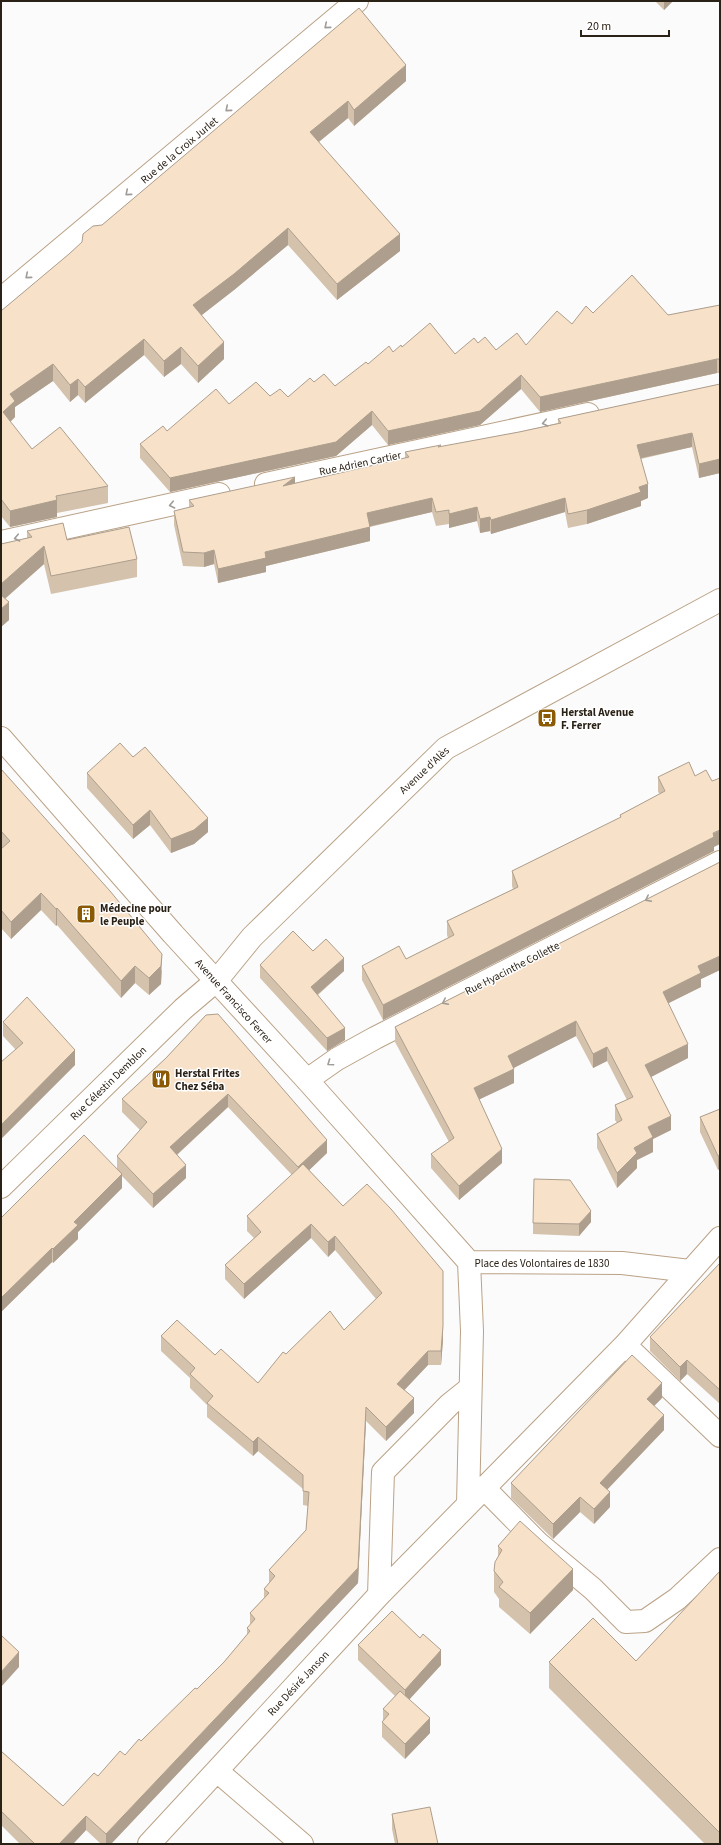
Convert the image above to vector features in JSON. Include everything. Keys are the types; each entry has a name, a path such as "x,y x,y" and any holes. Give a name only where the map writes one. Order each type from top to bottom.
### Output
{"street":[{"name":"Rue de la Croix Jurlet","path":"1,299 357,1"},
{"name":"Rue Adrien Cartier","path":"1,542 611,409"},
{"name":"Avenue d'Alès","path":"217,980 252,937 446,748 720,600"},
{"name":"Avenue Francisco Ferrer","path":"1,738 173,934 217,980 469,1262"},
{"name":"Rue Hyacinthe Collette","path":"307,1080 337,1059 375,1038 720,862"},
{"name":"Rue Célestin Demblon","path":"1,1187 184,1009 217,980"},
{"path":"379,1595 625,1345 720,1238"},
{"name":"Place des Volontaires de 1830","path":"468,1504 472,1331 469,1262 622,1263 690,1271"},
{"path":"625,1345 720,1436"},
{"path":"379,1595 383,1472 450,1404 470,1388"},
{"path":"484,1488 538,1543 593,1589 626,1622 645,1621 677,1599 720,1559"},
{"name":"Rue Désiré Janson","path":"149,1844 379,1595"},
{"path":"217,1771 302,1844"}],"building":[{"path":"359,8 406,65 354,110 348,101 310,132 400,234 337,284 288,228 234,274 193,305 224,342 198,366 181,347 164,361 144,339 85,387 78,379 70,385 53,364 10,394 15,401 3,412 32,449 60,427 108,486 56,496 57,500 10,511 1,499 1,311 82,242 83,234 93,226 102,225"},
{"path":"632,275 668,315 720,305 720,359 540,397 521,375 480,411 388,431 372,411 336,442 170,478 140,444 163,426 167,431 216,389 229,404 256,382 270,396 280,389 288,397 310,378 314,382 324,374 335,386 366,362 368,364 389,346 393,352 401,345 402,347 430,323 455,354 474,338 478,343 485,337 496,350 517,333 526,345 557,311 572,324 586,306 593,313"},
{"path":"720,384 720,459 699,464 692,433 637,445 648,484 639,487 641,492 587,510 568,514 565,498 491,520 490,517 480,519 477,507 449,514 449,510 436,512 432,498 367,513 370,527 265,552 266,558 218,569 214,550 204,553 183,552 174,511 194,506 189,500 295,477 283,486 409,457 405,452 561,423 558,419"},
{"path":"63,523 67,540 129,527 137,559 51,576 44,546 1,584 1,544 32,537 27,531"},
{"path":"1,595 9,602 1,609"},
{"path":"120,743 133,757 145,747 208,818 194,830 171,839 150,810 133,825 87,773"},
{"path":"689,762 695,776 706,770 712,781 720,778 720,830 713,833 714,837 383,1005 362,966 399,946 406,959 454,935 447,921 518,887 512,871 621,817 620,815 665,791 658,777"},
{"path":"1,769 110,891 162,954 161,966 149,978 135,966 121,981 57,908 56,909 41,893 11,922 1,910 1,849 10,841 1,831"},
{"path":"720,862 720,956 698,966 701,973 663,992 688,1044 645,1065 671,1116 648,1127 653,1137 634,1148 637,1153 617,1173 597,1134 622,1120 615,1105 633,1097 607,1047 593,1054 576,1021 508,1056 514,1069 474,1088 502,1149 459,1186 431,1154 454,1138 395,1027"},
{"path":"293,931 313,951 326,939 344,958 311,987 345,1028 327,1038 260,965"},
{"path":"27,997 75,1050 1,1125 1,1062 23,1043 3,1022"},
{"path":"218,1014 327,1140 298,1167 228,1094 170,1147 186,1165 153,1194 117,1156 147,1122 122,1099 166,1058 206,1015"},
{"path":"720,1109 720,1155 718,1156 700,1117"},
{"path":"84,1135 122,1174 74,1222 78,1225 1,1298 1,1218"},
{"path":"303,1164 343,1206 367,1184 391,1209 443,1271 443,1326 441,1351 428,1351 397,1384 414,1398 386,1427 366,1407 358,1568 106,1834 86,1816 59,1844 35,1844 1,1811 1,1751 63,1806 94,1773 98,1776 120,1751 125,1755 139,1739 141,1741 224,1662 250,1631 247,1628 255,1619 250,1613 269,1593 264,1589 275,1576 269,1570 306,1530 309,1492 303,1491 303,1475 258,1437 253,1442 207,1403 213,1396 190,1374 195,1368 161,1336 177,1320 215,1355 221,1349 258,1383 283,1352 286,1354 330,1311 344,1330 382,1293 335,1236 328,1242 311,1224 244,1284 225,1265 261,1232 247,1216"},
{"path":"534,1179 570,1180 591,1211 579,1224 533,1223"},
{"path":"720,1263 720,1390 687,1360 680,1367 650,1337"},
{"path":"632,1355 662,1383 647,1399 664,1415 600,1483 610,1492 594,1509 580,1497 553,1524 511,1483"},
{"path":"520,1521 573,1569 530,1613 499,1587 503,1582 494,1571 495,1562 502,1550 498,1546"},
{"path":"720,1571 720,1833 549,1662 593,1618 636,1661"},
{"path":"392,1611 420,1638 423,1634 441,1650 405,1690 358,1645"},
{"path":"1,1635 19,1652 1,1672"},
{"path":"400,1691 430,1718 405,1744 382,1722 389,1714 383,1709"},
{"path":"430,1807 438,1844 398,1844 392,1814"}],"place":[{"name":"Herstal Avenue F. Ferrer","path":"547,718"},
{"name":"Médecine pour le Peuple","path":"86,914"},
{"name":"Herstal Frites Chez Séba","path":"161,1079"}]}
